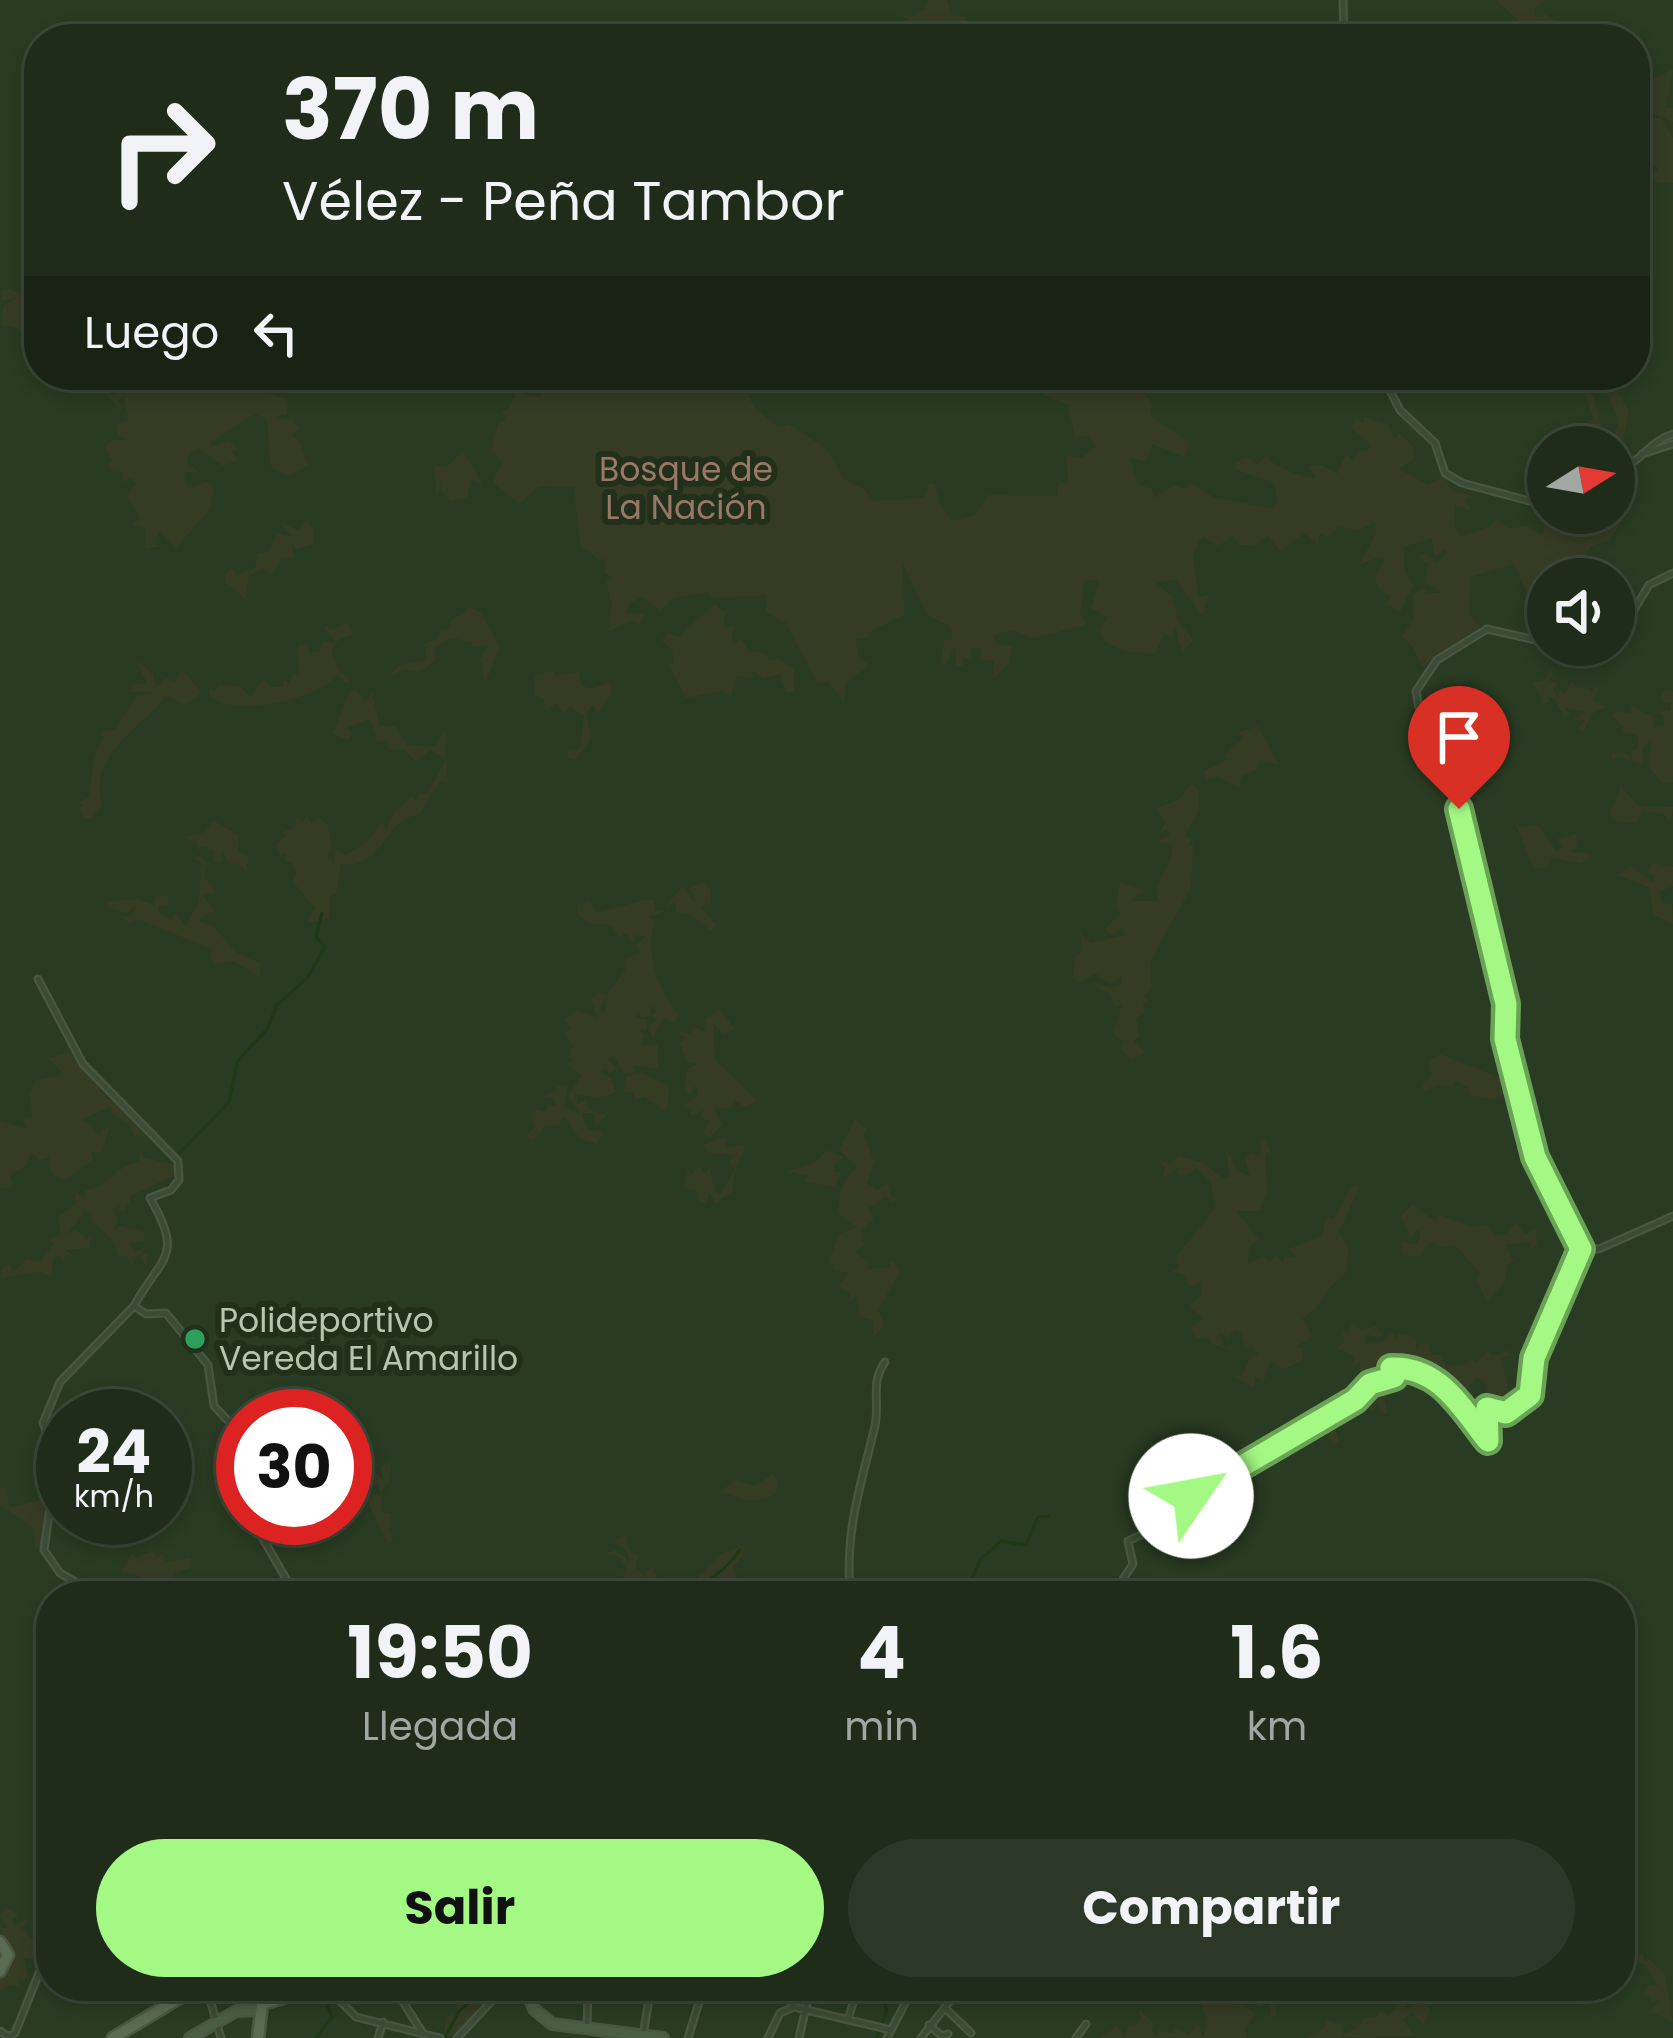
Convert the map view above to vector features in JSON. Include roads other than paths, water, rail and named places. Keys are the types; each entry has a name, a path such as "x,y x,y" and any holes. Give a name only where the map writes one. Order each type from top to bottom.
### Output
{"main road":[{"path":"0,1942 8,1958 0,1971"},
{"path":"115,2037 176,2001"},
{"path":"190,2038 236,2012 259,2010 268,2001"},
{"path":"532,2001 540,2018 614,2035 663,2038"},
{"path":"258,2038 259,2010"}],"street":[{"path":"1390,390 1400,410 1435,443 1445,473 1462,483 1527,500"},
{"path":"1635,461 1645,447 1673,434"},
{"path":"1642,454 1673,444"},
{"path":"1635,609 1649,585 1673,572"},
{"path":"1121,1581 1132,1564 1128,1541 1162,1525 1155,1511 1174,1510 1211,1480 1355,1400 1370,1384 1394,1377 1391,1368 1411,1367 1432,1378 1488,1441 1487,1408 1506,1413 1527,1402 1534,1358 1581,1249 1535,1157 1505,1039 1506,1004 1450,769 1419,708 1416,691 1437,660 1486,629 1527,638"},
{"path":"38,979 83,1064 176,1158 178,1180 171,1190 150,1198 168,1229 170,1254 134,1306 60,1382 43,1423 57,1458 44,1550 60,1573 74,1581"},
{"path":"1581,1249 1599,1249 1673,1216"},
{"path":"134,1306 146,1314 166,1313 208,1365 216,1408"},
{"path":"850,1581 848,1522 875,1424 875,1381 885,1362"},
{"path":"267,1545 287,1581"},
{"path":"0,2031 9,2037 15,2033 36,1979"},
{"path":"208,2001 221,2038"},
{"path":"335,2001 350,2013 439,2037"},
{"path":"403,2001 422,2032"},
{"path":"457,2038 492,2001"},
{"path":"587,2028 588,2001"},
{"path":"644,2036 649,2001"},
{"path":"688,2038 699,2001"},
{"path":"790,2001 794,2007"},
{"path":"800,2038 808,2001"},
{"path":"848,2020 854,2001"},
{"path":"768,2038 780,2013 794,2007 888,2031 906,2001"},
{"path":"922,2038 950,2001"},
{"path":"945,2008 970,2033"},
{"path":"378,2038 383,2022"},
{"path":"1076,2038 1087,2024"},
{"path":"929,2025 942,2036 947,2034"}],"waterway":[{"path":"173,1160 229,1102 237,1062 267,1029 277,1005 307,978 325,947 316,937 322,913"},
{"path":"971,1581 980,1560 1001,1541 1026,1545 1038,1517 1049,1516"},
{"path":"706,1581 740,1550"},
{"path":"316,2038 332,2017 325,2001"},
{"path":"445,2038 459,2011 471,2001"},
{"path":"877,2038 887,2010 884,2001"}],"place":[{"name":"Polideportivo Vereda El Amarillo","path":"195,1339"}],"park label":[{"name":"Bosque de La Nación","path":"686,488"}]}
